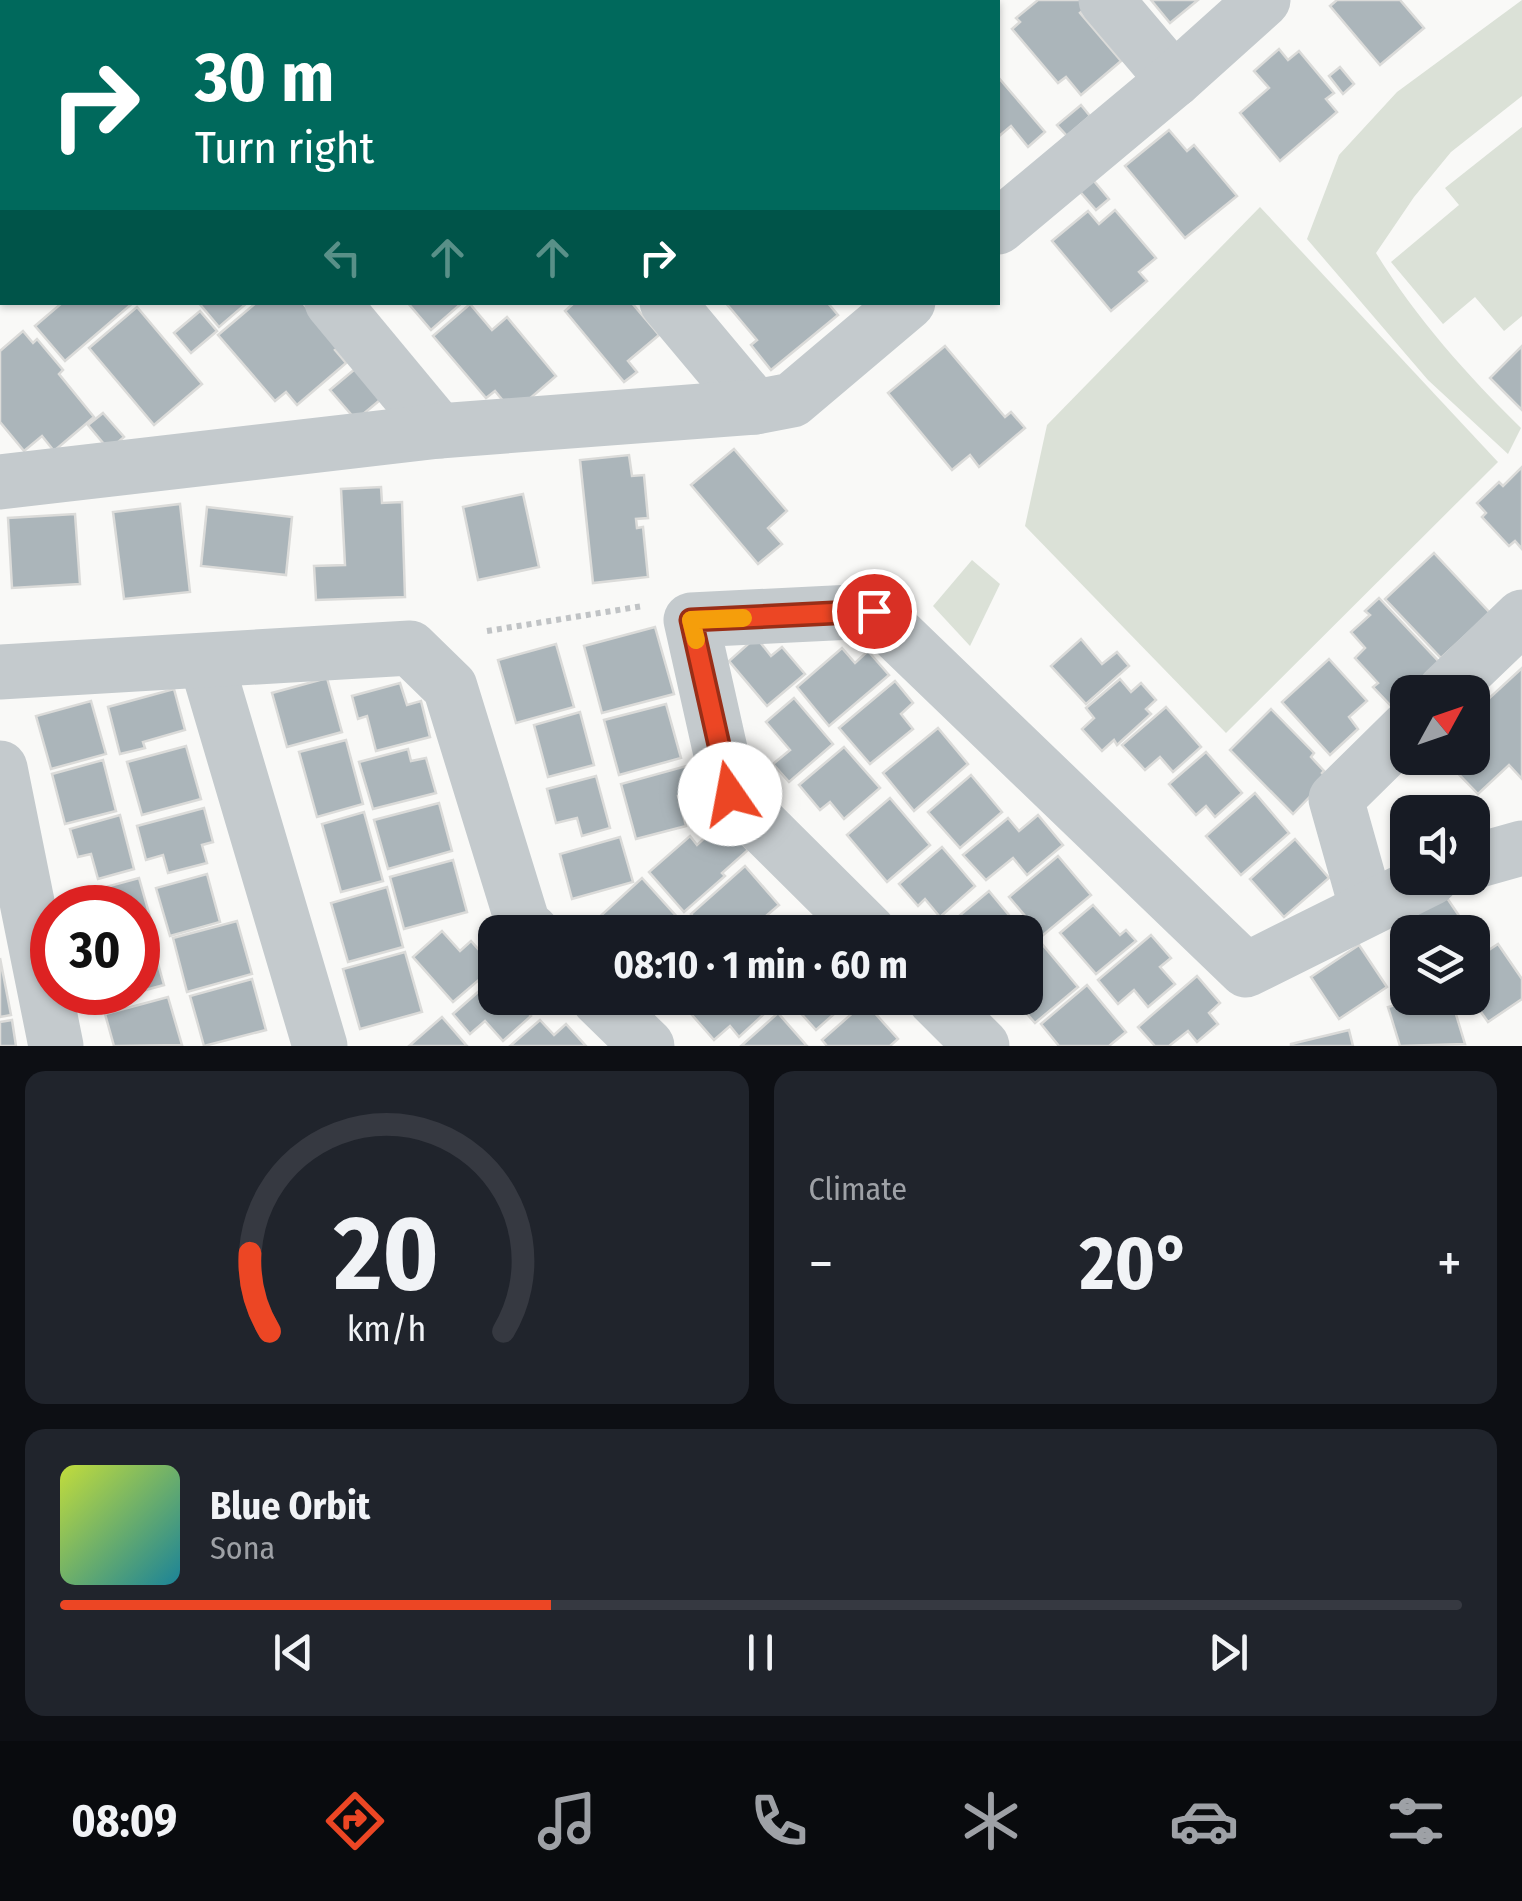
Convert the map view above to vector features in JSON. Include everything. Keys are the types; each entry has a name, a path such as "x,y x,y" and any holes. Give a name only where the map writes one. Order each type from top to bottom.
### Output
{"street":[{"path":"1106,0 1174,80"},
{"path":"1000,225 1263,0"},
{"path":"335,305 440,431"},
{"path":"670,305 755,407"},
{"path":"0,482 440,431 755,407 792,400 904,305"},
{"path":"852,915 730,794 691,620 874,611 1246,970 1396,895"},
{"path":"1462,675 1522,617"},
{"path":"0,672 410,648 450,687 520,915"},
{"path":"206,662 320,1046"},
{"path":"1367,909 1336,799 1390,746"},
{"path":"0,768 56,1046"},
{"path":"1490,857 1522,848"},
{"path":"615,1015 647,1046"},
{"path":"951,1015 982,1046"}],"path":[{"path":"486,632 656,604"}],"shaded area":[{"path":"1522,0 1522,96 1451,152 1376,253 1443,345 1521,428 1508,454 1428,380 1307,239 1339,155 1397,92"},
{"path":"1522,127 1522,316 1504,331 1475,297 1443,324 1391,262 1459,205 1445,188"},
{"path":"1260,207 1498,462 1226,733 1025,526 1047,425"},
{"path":"972,560 1000,584 970,646 933,606"}],"building":[{"path":"1038,0 1084,0 1088,6 1080,13 1121,61 1081,95 1066,77 1058,83 1012,29 1020,22 1016,18"},
{"path":"1151,0 1198,0 1170,23"},
{"path":"1337,0 1400,0 1424,28 1380,65 1330,6"},
{"path":"1279,49 1288,60 1299,51 1334,93 1326,99 1337,112 1280,161 1240,113 1269,88 1254,71"},
{"path":"1340,67 1354,84 1343,94 1329,76"},
{"path":"1000,79 1045,132 1028,147 1011,126 1000,135"},
{"path":"1081,105 1090,116 1067,136 1057,125"},
{"path":"1169,130 1187,151 1194,145 1237,196 1185,238 1125,166"},
{"path":"1089,175 1109,199 1096,210 1076,187"},
{"path":"1115,210 1156,258 1139,272 1147,281 1111,311 1052,241 1088,211 1099,224"},
{"path":"60,305 130,305 65,361 35,326"},
{"path":"201,305 245,305 219,327"},
{"path":"253,305 304,305 339,347 335,350 346,363 297,405 286,392 275,401 218,335"},
{"path":"410,305 460,305 431,330"},
{"path":"471,305 492,330 507,317 556,376 513,413 495,391 486,398 433,336"},
{"path":"572,305 634,305 659,335 628,361 637,372 624,382 565,311"},
{"path":"728,305 830,305 838,315 771,370 751,345 757,340"},
{"path":"137,307 202,384 154,425 89,348"},
{"path":"200,311 217,331 191,353 174,333"},
{"path":"23,331 33,343 37,339 63,370 59,374 94,417 54,451 42,436 24,451 0,422 0,351"},
{"path":"945,346 1005,417 1011,412 1025,428 979,467 970,455 952,470 888,393"},
{"path":"1522,346 1522,410 1490,378"},
{"path":"355,369 380,400 356,420 330,390"},
{"path":"103,413 124,437 109,450 88,425"},
{"path":"734,449 787,511 768,528 782,544 758,564 691,485"},
{"path":"629,455 632,476 644,475 648,518 636,519 637,528 643,527 648,577 593,583 580,460"},
{"path":"1522,467 1522,549 1515,541 1509,546 1482,517 1486,513 1477,503"},
{"path":"381,487 382,503 402,502 405,597 316,600 314,566 345,565 341,489"},
{"path":"523,494 539,567 478,580 463,507"},
{"path":"180,504 190,592 124,599 113,512"},
{"path":"207,507 292,517 286,575 201,566"},
{"path":"75,514 80,584 12,588 8,518"},
{"path":"1434,553 1490,613 1441,658 1385,599"},
{"path":"1379,598 1441,664 1429,675 1390,675 1390,705 1373,687 1378,683 1355,658 1365,648 1351,632 1370,615 1365,611"},
{"path":"655,627 674,694 602,713 584,646"},
{"path":"756,637 771,656 782,647 805,674 767,706 729,661"},
{"path":"1081,639 1102,664 1117,652 1129,666 1086,704 1051,666"},
{"path":"556,644 574,707 516,723 498,660"},
{"path":"842,648 855,663 868,651 889,675 829,726 797,687"},
{"path":"1329,659 1367,701 1349,717 1358,729 1330,755 1282,702"},
{"path":"1522,668 1522,779 1509,765 1478,794 1460,775 1490,775 1490,697"},
{"path":"327,678 342,732 287,747 272,693"},
{"path":"1120,679 1131,692 1141,683 1156,700 1146,709 1151,714 1117,745 1114,740 1102,751 1082,729 1094,718 1086,708"},
{"path":"895,681 913,703 901,714 913,729 870,764 839,728"},
{"path":"400,683 407,705 421,701 430,737 376,751 367,716 358,719 352,696"},
{"path":"174,689 185,730 143,742 145,748 120,754 108,707"},
{"path":"794,698 833,744 789,782 773,764 790,750 766,722"},
{"path":"91,701 106,754 51,769 36,716"},
{"path":"666,704 681,758 619,775 604,720"},
{"path":"1166,707 1201,747 1173,772 1160,757 1145,770 1122,745"},
{"path":"1271,709 1314,753 1311,757 1327,779 1293,814 1230,750"},
{"path":"580,712 594,765 548,777 534,725"},
{"path":"938,728 968,764 914,811 883,773"},
{"path":"346,740 363,804 317,817 299,752"},
{"path":"186,746 201,799 142,815 127,762"},
{"path":"844,747 880,788 844,819 830,802 820,810 799,785"},
{"path":"408,749 411,761 426,758 436,793 373,809 359,762"},
{"path":"1206,752 1242,793 1215,817 1206,806 1196,815 1169,784"},
{"path":"103,760 116,811 65,824 52,774"},
{"path":"690,765 697,791 678,796 686,826 636,839 621,784"},
{"path":"971,775 1002,812 960,848 928,812"},
{"path":"596,776 610,828 582,836 577,818 556,823 547,789"},
{"path":"1255,793 1289,833 1241,875 1206,836"},
{"path":"890,798 930,845 887,882 847,835"},
{"path":"439,803 452,851 388,869 374,820"},
{"path":"204,808 213,842 202,845 207,863 168,873 163,855 146,860 137,826"},
{"path":"364,812 383,881 341,892 322,824"},
{"path":"120,815 134,869 98,879 91,854 78,857 70,829"},
{"path":"1038,815 1063,845 1027,875 1013,858 986,880 963,855 1008,818 1019,831"},
{"path":"722,822 748,850 684,912 649,872 690,836 697,845"},
{"path":"620,837 633,882 572,899 560,854"},
{"path":"1295,839 1329,878 1284,917 1250,879"},
{"path":"942,847 975,886 938,915 925,899 918,906 899,884"},
{"path":"1058,856 1091,895 1043,935 1043,915 1024,915 1009,897"},
{"path":"453,860 467,912 404,929 390,877"},
{"path":"745,866 779,905 767,915 691,914"},
{"path":"207,874 220,922 170,936 160,887"},
{"path":"139,878 141,885 113,885"},
{"path":"642,878 675,915 602,915"},
{"path":"387,887 403,947 348,962 331,903"},
{"path":"989,891 1009,915 960,915"},
{"path":"1445,895 1459,915 1415,915"},
{"path":"1093,905 1120,935 1126,930 1136,941 1096,974 1060,933"},
{"path":"237,921 252,974 187,992 173,938"},
{"path":"442,931 460,951 471,941 478,949 478,981 453,1002 413,957"},
{"path":"1151,935 1171,958 1160,967 1175,984 1148,1007 1134,990 1118,1004 1098,980"},
{"path":"1498,944 1522,979 1522,999 1488,1022 1483,1015 1490,1015 1490,949"},
{"path":"1043,945 1078,987 1035,1023 1028,1015 1043,1015"},
{"path":"1359,945 1387,987 1339,1019 1311,977"},
{"path":"405,952 422,1012 360,1029 343,969"},
{"path":"0,958 11,1015 0,1017"},
{"path":"1197,976 1220,1003 1209,1013 1218,1024 1197,1042 1188,1031 1169,1046 1155,1046 1138,1027"},
{"path":"252,979 266,1030 204,1046 190,996"},
{"path":"1087,985 1126,1032 1109,1046 1059,1046 1041,1024"},
{"path":"478,992 478,1015 531,1016 503,1041 485,1021 470,1034 453,1014"},
{"path":"168,997 182,1045 114,1046 105,1015 160,1015 160,999"},
{"path":"692,1015 763,1015 739,1037 730,1026 714,1040"},
{"path":"780,1015 807,1046 741,1046"},
{"path":"802,1015 833,1015 816,1030"},
{"path":"850,1015 877,1015 898,1039 890,1046 827,1046 822,1040"},
{"path":"1390,1015 1456,1015 1465,1044 1400,1046"},
{"path":"442,1017 467,1046 409,1046"},
{"path":"12,1020 16,1046 0,1046 0,1022"},
{"path":"540,1020 554,1035 566,1024 586,1046 510,1046"},
{"path":"1349,1030 1353,1046 1291,1046 1291,1044"}],"slow traffic":[{"path":"696,640 691,620 743,618"}],"route":[{"path":"730,794 691,620 874,611"}]}
